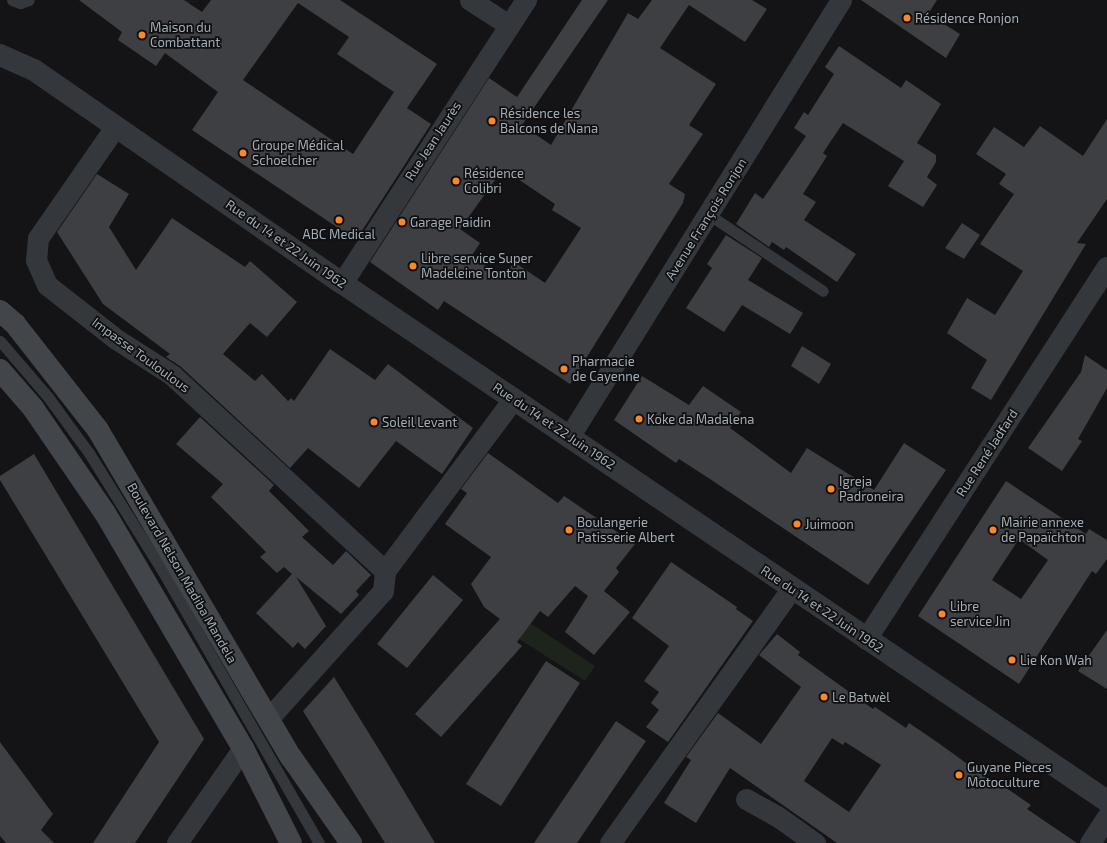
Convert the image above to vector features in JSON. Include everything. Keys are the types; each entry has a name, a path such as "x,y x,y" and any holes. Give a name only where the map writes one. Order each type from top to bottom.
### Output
{"main road":[{"name":"Boulevard Nelson Madiba Mandela","path":"0,311 15,324 98,430 268,719 351,843"},
{"path":"0,370 33,408 105,513 244,748 291,843"}],"street":[{"path":"470,0 509,25"},
{"name":"Rue Jean Jaurès","path":"342,283 526,0"},
{"name":"Avenue François Ronjon","path":"569,437 841,0"},
{"name":"Rue du 14 et 22 Juin 1962","path":"0,54 34,70 342,283 866,639 1107,800"},
{"name":"Impasse Touloulous","path":"115,126 38,238 36,260 47,284 116,339 172,375 385,570"},
{"name":"Rue René Jadfard","path":"866,639 1107,267"},
{"path":"268,719 383,591 385,570 513,398"},
{"path":"610,843 792,588"},
{"path":"177,843 244,748"},
{"path":"746,799 777,816 815,843"},
{"path":"1090,843 1107,817"}],"lane":[{"path":"12,0 20,3 29,0"},
{"path":"708,214 823,291"},
{"path":"0,341 48,397 89,453 163,572 319,843"}],"shaded area":[{"path":"530,623 595,666 585,681 519,639"}],"building":[{"path":"79,0 184,0 202,12 211,0 340,0 437,64 407,108 431,124 356,240 192,130 218,92 165,53 156,66 118,40 122,32","holes":["298,3 349,37 337,54 394,92 353,154 243,80"]},
{"path":"582,0 608,0 522,125 551,145 628,13 638,19 652,0 752,0 767,9 745,42 689,5 660,48 716,84 689,125 703,134 669,184 685,194 683,203 570,384 444,301 438,310 370,262 489,78 517,97","holes":["503,169 555,204 552,210 581,228 545,283 514,262 504,277 471,257 480,243 460,229"]},
{"path":"861,0 937,0 928,14 960,34 946,58"},
{"path":"839,46 901,88 906,80 941,104 917,143 936,155 936,162 927,177 937,185 923,207 888,186 904,161 843,123 823,153 827,156 803,194 816,202 804,220 856,254 837,282 786,247 784,250 772,242 769,247 736,224 755,193 763,199 806,136 794,128 804,112 808,115 834,74 825,67"},
{"path":"1107,119 1107,199 1077,243 1086,244 991,400 971,388 987,360 947,333 967,298 995,315 1023,271 980,244 1014,194 999,184 1006,174 976,154 994,127 1024,147 1040,126 1083,156"},
{"path":"97,174 129,194 109,227 136,270 172,218 245,267 250,261 297,302 267,337 250,323 223,354 255,381 262,374 288,401 291,398 294,401 330,349 375,380 388,364 473,428 442,474 396,441 359,488 308,448 290,468 180,366 166,357 170,354 103,304 57,232"},
{"path":"962,223 980,235 964,259 945,248"},
{"path":"726,235 762,258 748,280 803,313 790,334 742,305 724,332 686,308 712,268 707,264"},
{"path":"802,346 831,364 819,384 791,366"},
{"path":"1085,355 1107,370 1107,388 1078,439 1082,441 1062,471 1028,448 1081,372"},
{"path":"642,376 689,405 703,386 741,412 730,428 791,473 807,448 874,490 904,443 946,470 868,585 713,481 679,459 676,463 614,420"},
{"path":"200,417 274,485 269,491 309,531 302,537 333,565 346,551 371,575 356,591 359,595 341,614 296,577 326,626 305,649 298,642 293,648 256,613 292,574 284,567 277,573 260,557 266,552 211,497 223,484 176,444"},
{"path":"488,453 558,503 564,496 635,544 616,568 619,572 604,591 630,612 594,655 565,632 588,596 575,586 548,617 540,611 517,642 522,646 441,737 415,714 500,619 484,607 471,584 491,557 445,524 467,493 461,489"},
{"path":"34,454 204,739 135,843 93,843 159,742 0,480 0,476"},
{"path":"1006,481 1086,534 1089,529 1107,540 1107,559 1096,574 1092,571 1019,684 918,616","holes":["1019,539 1048,560 1021,599 992,580"]},
{"path":"671,562 737,607 736,609 753,621 668,742 646,727 659,710 651,703 659,692 644,681 669,646 632,618"},
{"path":"433,575 463,600 407,668 377,644"},
{"path":"1107,630 1107,689 1078,671"},
{"path":"777,634 800,652 798,655 873,709 875,707 906,728 909,723 991,781 993,779 1031,805 1027,809 1077,843 837,843 730,768 696,823 664,803 691,760 686,757 718,713 761,744 801,687 759,655","holes":["832,738 843,745 845,742 881,765 849,812 804,781"]},
{"path":"546,661 580,683 501,806 466,784"},
{"path":"334,677 435,843 385,843 303,711"},
{"path":"616,721 646,741 577,843 534,843"},
{"path":"0,742 53,814 41,830 54,843 6,843 0,836"}],"place":[{"name":"Résidence Ronjon","path":"907,18"},
{"name":"Maison du Combattant","path":"142,35"},
{"name":"Résidence les Balcons de Nana","path":"492,121"},
{"name":"Groupe Médical Schoelcher","path":"243,153"},
{"name":"Résidence Colibri","path":"456,181"},
{"name":"ABC Medical","path":"339,220"},
{"name":"Garage Paidin","path":"402,222"},
{"name":"Libre service Super Madeleine Tonton","path":"413,266"},
{"name":"Pharmacie de Cayenne","path":"564,369"},
{"name":"Koke da Madalena","path":"639,419"},
{"name":"Soleil Levant","path":"374,422"},
{"name":"Igreja Padroneira","path":"831,489"},
{"name":"Juimoon","path":"797,524"},
{"name":"Boulangerie Patisserie Albert","path":"569,530"},
{"name":"Mairie annexe de Papaïchton","path":"993,530"},
{"name":"Libre service Jin","path":"942,614"},
{"name":"Lie Kon Wah","path":"1012,660"},
{"name":"Le Batwèl","path":"824,697"},
{"name":"Guyane Pieces Motoculture","path":"959,775"}]}
